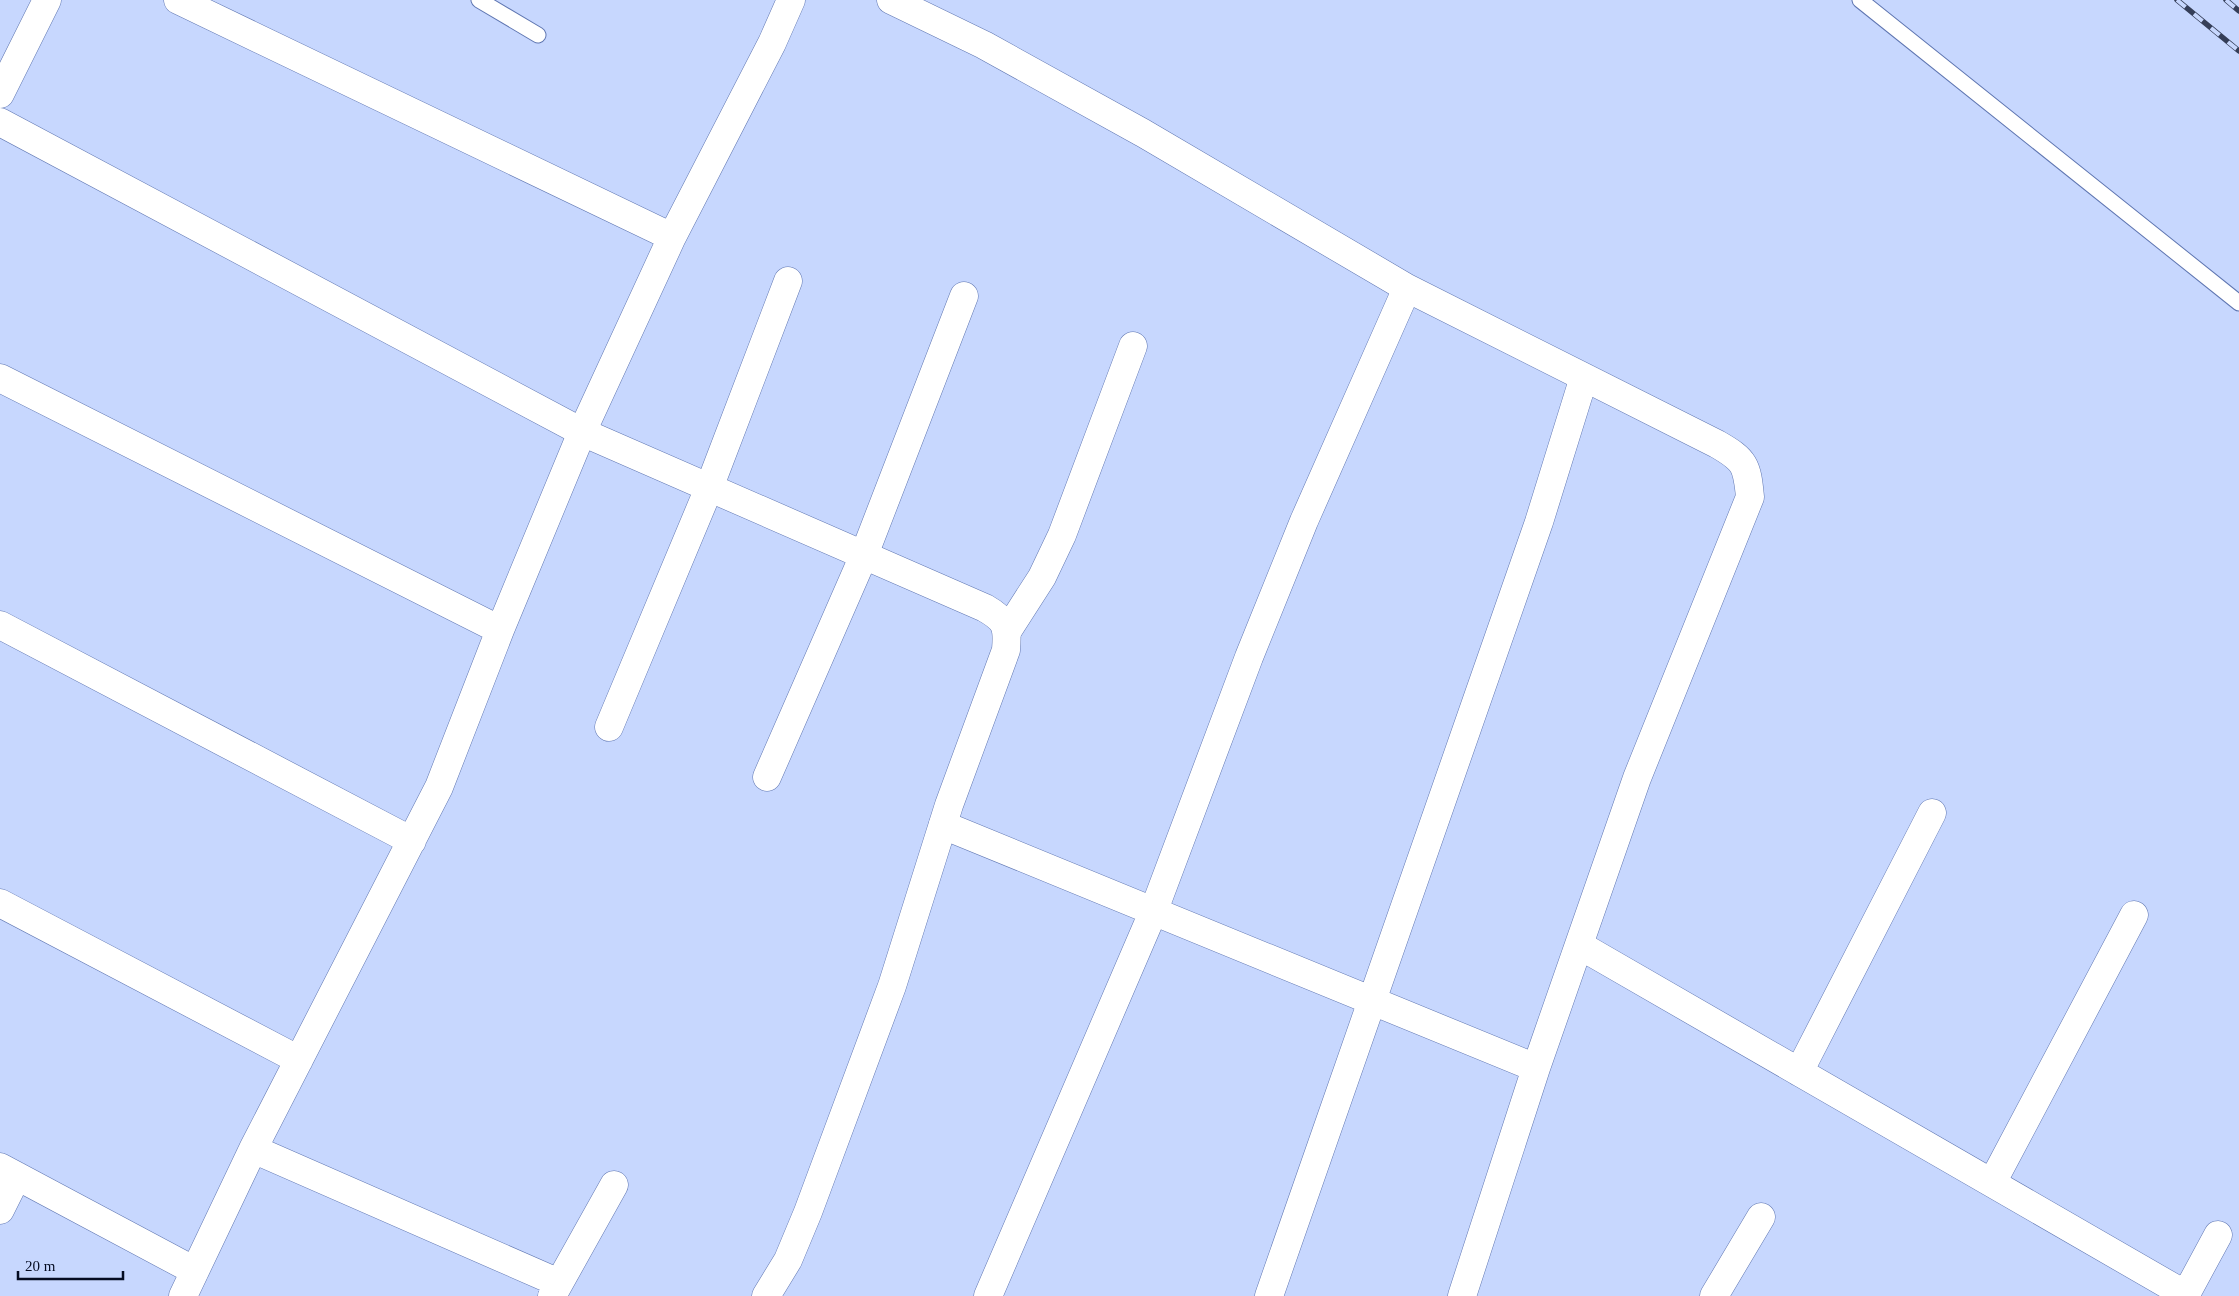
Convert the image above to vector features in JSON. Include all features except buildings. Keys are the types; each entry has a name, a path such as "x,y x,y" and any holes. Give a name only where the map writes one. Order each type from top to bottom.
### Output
{"street":[{"path":"0,94 47,0"},
{"path":"178,0 672,237"},
{"path":"182,1296 253,1149 439,787 500,630 582,432 672,237 772,43 791,0"},
{"path":"891,0 984,45 1407,288 1738,456 1748,474 1750,497 1637,778 1536,1068 1462,1296"},
{"path":"0,122 582,432 985,608 998,616 1008,630"},
{"path":"609,727 709,488 788,281"},
{"path":"988,1296 1154,910 1249,657 1304,521 1407,288"},
{"path":"767,777 864,555 964,296"},
{"path":"766,1296 788,1260 808,1212 892,986 943,825 1006,650 1008,630 1042,577 1062,535 1133,346"},
{"path":"1270,1296 1539,522 1584,377"},
{"path":"0,378 500,630"},
{"path":"0,625 412,841"},
{"path":"1799,1072 1932,813"},
{"path":"943,825 1536,1068"},
{"path":"0,903 299,1060"},
{"path":"1992,1183 2134,915"},
{"path":"1579,945 2185,1295 2218,1235"},
{"path":"253,1149 556,1290 614,1185"},
{"path":"0,1210 8,1172 194,1271"},
{"path":"1714,1296 1761,1217"}],"lane":[{"path":"479,0 538,35"},
{"path":"1860,0 2239,304"}],"railway":[{"path":"2177,0 2239,51"},
{"path":"2226,0 2239,11"}]}
